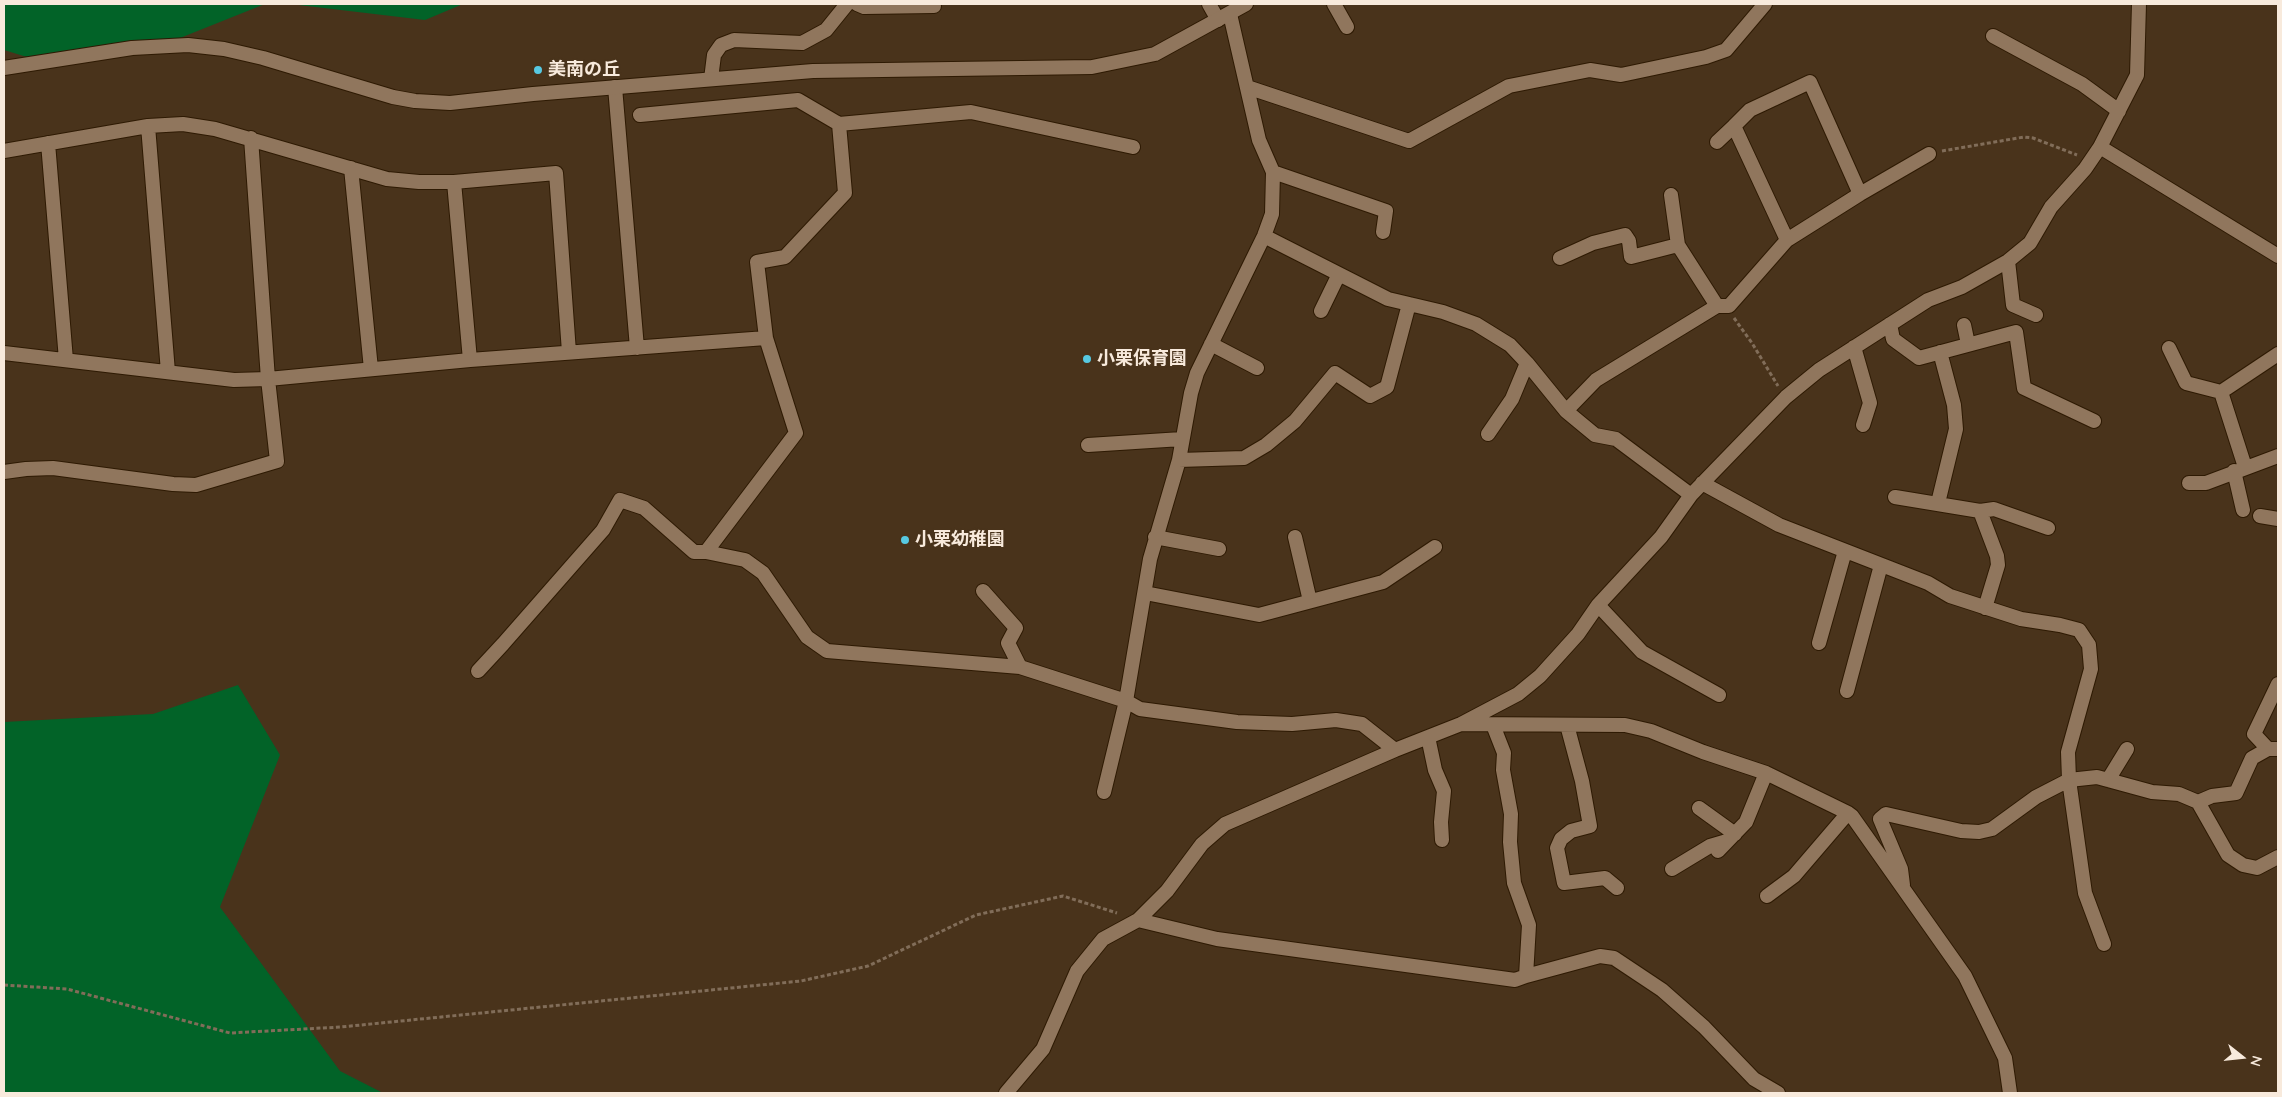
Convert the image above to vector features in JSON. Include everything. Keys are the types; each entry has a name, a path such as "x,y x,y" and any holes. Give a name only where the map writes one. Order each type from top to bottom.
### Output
{"street":[{"path":"711,79 714,55 721,45 734,40 802,43 826,30 847,4"},
{"path":"857,4 864,7 934,6"},
{"path":"1104,792 1126,701 1150,558 1179,460 1191,393 1197,373 1264,236 1272,214 1273,172 1260,140 1224,17 1209,4"},
{"path":"4,68 132,48 188,44 224,49 263,58 393,97 415,101 450,103 813,71 1092,67 1155,54 1246,4"},
{"path":"1334,4 1347,28"},
{"path":"1246,87 1409,142 1509,86 1590,70 1622,75 1706,57 1726,50 1765,4"},
{"path":"1006,1093 1043,1049 1077,971 1103,939 1138,920 1167,891 1202,844 1225,824 1395,750 1461,724 1518,694 1540,676 1578,634 1598,606 1661,537 1690,496 1786,397 1819,370 1928,300 1962,287 2008,261 2030,243 2051,207 2100,148 2137,75 2139,4"},
{"path":"1994,36 2082,84 2119,111"},
{"path":"1717,142 1750,110 1810,82 1860,194"},
{"path":"615,87 637,348"},
{"path":"640,114 798,100 839,124 971,112 1133,147"},
{"path":"4,151 148,126 183,124 215,129 251,138 387,179 419,182 454,182 556,173 569,352"},
{"path":"706,552 796,433 766,338 757,262 785,257 845,193 839,124"},
{"path":"148,126 168,372"},
{"path":"1734,126 1787,240"},
{"path":"4,472 26,468 53,468 173,484 196,485 277,461 268,379 251,138"},
{"path":"48,143 66,360"},
{"path":"2100,148 2278,256"},
{"path":"1566,411 1596,380 1723,306 1787,240 1860,194 1929,154"},
{"path":"351,168 371,369"},
{"path":"1273,172 1386,211 1383,232"},
{"path":"454,182 470,360"},
{"path":"1672,195 1678,245 1723,306"},
{"path":"1560,258 1594,243 1625,235 1629,242 1631,256 1678,245"},
{"path":"1264,236 1388,298 1443,312 1476,324 1510,345 1566,411 1595,435 1616,439 1690,496"},
{"path":"2008,261 2013,305 2036,315"},
{"path":"1321,311 1339,274"},
{"path":"1179,460 1244,458 1266,445 1295,421 1335,373 1370,396 1387,387 1409,304"},
{"path":"1890,324 1894,339 1918,358 2016,332 2024,388 2094,421"},
{"path":"1964,325 1968,344"},
{"path":"4,353 234,380 268,379 470,360 766,338"},
{"path":"1211,344 1258,368"},
{"path":"1854,347 1870,403 1863,425"},
{"path":"2169,348 2186,383 2221,392 2278,354"},
{"path":"1938,504 1956,429 1954,405 1940,352"},
{"path":"1488,434 1512,399 1527,363"},
{"path":"2221,392 2239,469 2242,510"},
{"path":"1088,445 1182,439"},
{"path":"2189,482 2206,482 2278,456"},
{"path":"1702,483 1779,525 1928,583 1950,596 2021,620 2060,625 2079,630 2089,645 2091,668 2068,752 2069,780 2085,893 2092,918 2104,944"},
{"path":"1896,497 1980,510 1994,509 2048,528"},
{"path":"478,671 603,530 620,500 644,508 694,552 706,552 746,560 763,573 808,637 827,651 1020,668 1126,701 1140,710 1237,722 1292,724 1336,720 1362,724 1395,750"},
{"path":"1980,510 1997,556 1998,565 1985,608"},
{"path":"2260,516 2278,519"},
{"path":"1295,536 1310,601"},
{"path":"1156,537 1219,549"},
{"path":"1145,593 1259,615 1383,582 1435,547"},
{"path":"1819,643 1845,551"},
{"path":"1847,691 1882,565"},
{"path":"983,591 1016,628 1008,643 1020,668"},
{"path":"1598,606 1642,652 1719,695"},
{"path":"2198,802 2212,796 2236,793 2252,758 2273,749 2254,734 2278,684"},
{"path":"1461,724 1625,726 1651,731 1703,752 1766,773 1848,813 1904,888 1965,976 2005,1058 2010,1093"},
{"path":"1493,725 1504,753 1503,770 1511,814 1510,842 1514,883 1528,925 1526,976"},
{"path":"1568,725 1582,781 1590,826 1571,831 1561,838 1558,848 1564,883 1606,878 1617,888"},
{"path":"1428,737 1435,770 1444,791 1441,822 1442,840"},
{"path":"2108,780 2127,750"},
{"path":"1672,869 1710,846 1727,842 1746,822 1766,773"},
{"path":"1904,888 1901,869 1880,819 1886,814 1961,831 1979,832 1992,829 2036,797 2069,780 2097,777 2152,792 2179,794 2198,802 2228,855 2243,865 2257,868 2278,857"},
{"path":"1699,808 1727,842"},
{"path":"1766,896 1794,876 1848,813"},
{"path":"1138,920 1217,940 1515,980 1600,956 1614,958 1662,990 1704,1028 1754,1079 1778,1093"}],"path":[{"path":"1929,154 2024,137 2034,138 2091,160"},
{"path":"1723,306 1752,343 1786,397"},
{"path":"4,985 67,989 230,1033 341,1027 801,981 868,966 976,915 1063,896 1138,920"}],"green space":[{"path":"4,4 265,4 140,54 40,61 4,50"},
{"path":"290,4 463,4 425,20"},
{"path":"238,685 280,755 220,907 340,1071 383,1093 4,1093 4,722 153,714"}],"place":[{"name":"美南の丘","path":"538,70"},
{"name":"小栗保育園","path":"1087,359"},
{"name":"小栗幼稚園","path":"905,540"}]}
